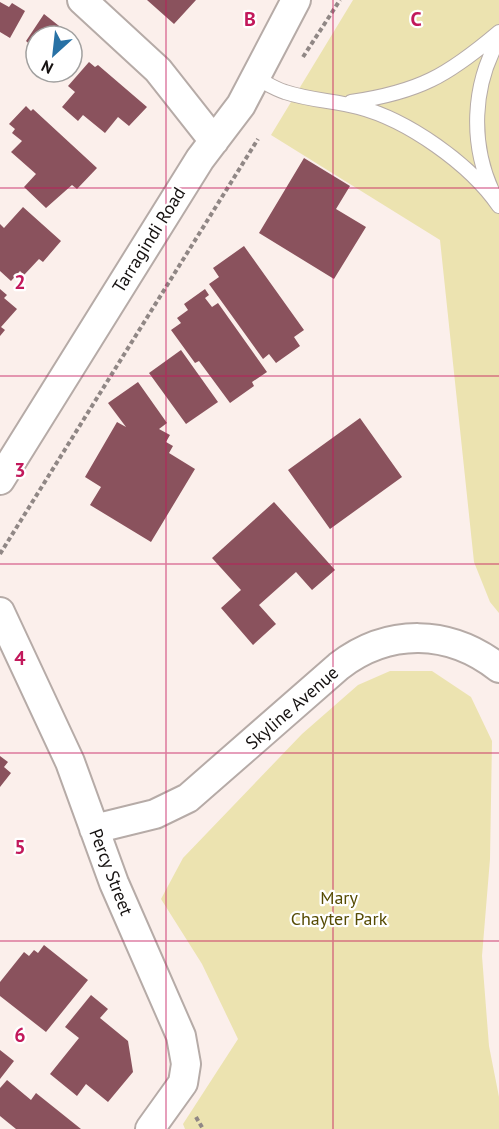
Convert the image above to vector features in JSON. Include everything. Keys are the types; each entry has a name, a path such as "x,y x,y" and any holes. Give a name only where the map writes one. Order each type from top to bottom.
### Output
{"street":[{"path":"82,0 158,70 214,141"},
{"name":"Tarragindi Road","path":"0,480 214,141 236,113 296,0"},
{"name":"Percy Street","path":"0,612 70,762 121,901 176,1022 184,1050 183,1083 150,1129"},
{"name":"Skyline Avenue","path":"94,829 155,814 188,798 339,666 372,646 415,637 436,639 469,649 499,668"}],"lane":[{"path":"343,103 393,96 422,85 466,59 499,32"},
{"path":"499,39 482,83 477,121 485,171 499,206"},
{"path":"256,78 283,92 343,103 393,120 423,138 477,180 499,206"}],"path":[{"path":"283,92 340,0"},
{"path":"0,554 258,139"}],"green space":[{"path":"353,0 499,0 499,613 490,602 474,562 440,240 271,135"},
{"name":"Mary Chayter Park","path":"390,671 432,671 471,697 492,741 490,859 482,956 489,1046 499,1097 499,1129 185,1129 183,1124 238,1039 202,964 161,899 183,858 302,734 358,685"}],"building":[{"path":"147,0 196,0 174,24"},
{"path":"0,2 9,7 12,3 25,11 10,38 0,32"},
{"path":"44,14 57,24 37,24"},
{"path":"89,62 95,67 98,65 147,107 129,126 118,117 105,133 83,115 78,121 62,107 75,92 68,86 70,84 84,84 84,68"},
{"path":"26,106 31,111 33,109 97,168 77,189 72,185 46,208 24,187 36,174 11,152 22,141 12,133 15,129 9,124"},
{"path":"304,158 350,186 336,209 366,227 334,279 259,233"},
{"path":"23,207 61,241 43,262 39,259 24,275 20,271 11,281 0,271 0,224 4,228"},
{"path":"244,246 304,330 294,337 300,346 276,363 269,354 263,359 209,284 219,277 213,268"},
{"path":"0,289 7,295 4,298 17,309 1,327 5,330 0,336"},
{"path":"205,289 209,295 205,298 212,307 218,303 267,372 252,382 254,386 230,403 199,361 195,363 171,330 181,323 177,318 188,310 184,304"},
{"path":"181,350 218,402 186,424 149,373"},
{"path":"138,382 167,423 159,429 170,435 166,442 173,446 169,453 195,469 151,542 90,505 101,487 85,477 117,422 126,427 108,403"},
{"path":"360,418 402,477 330,529 288,470"},
{"path":"274,502 335,570 312,590 296,572 259,605 276,624 253,645 221,608 241,590 212,558"},
{"path":"0,756 8,762 4,767 11,773 0,787"},
{"path":"44,945 88,980 46,1032 0,996 0,982 24,952 29,956 34,950 38,953"},
{"path":"91,995 108,1009 100,1018 128,1041 133,1072 108,1102 86,1084 77,1096 50,1074 79,1038 65,1027"},
{"path":"0,1050 14,1061 0,1079"},
{"path":"7,1080 31,1100 36,1093 81,1129 16,1129 0,1116 0,1088"}]}
